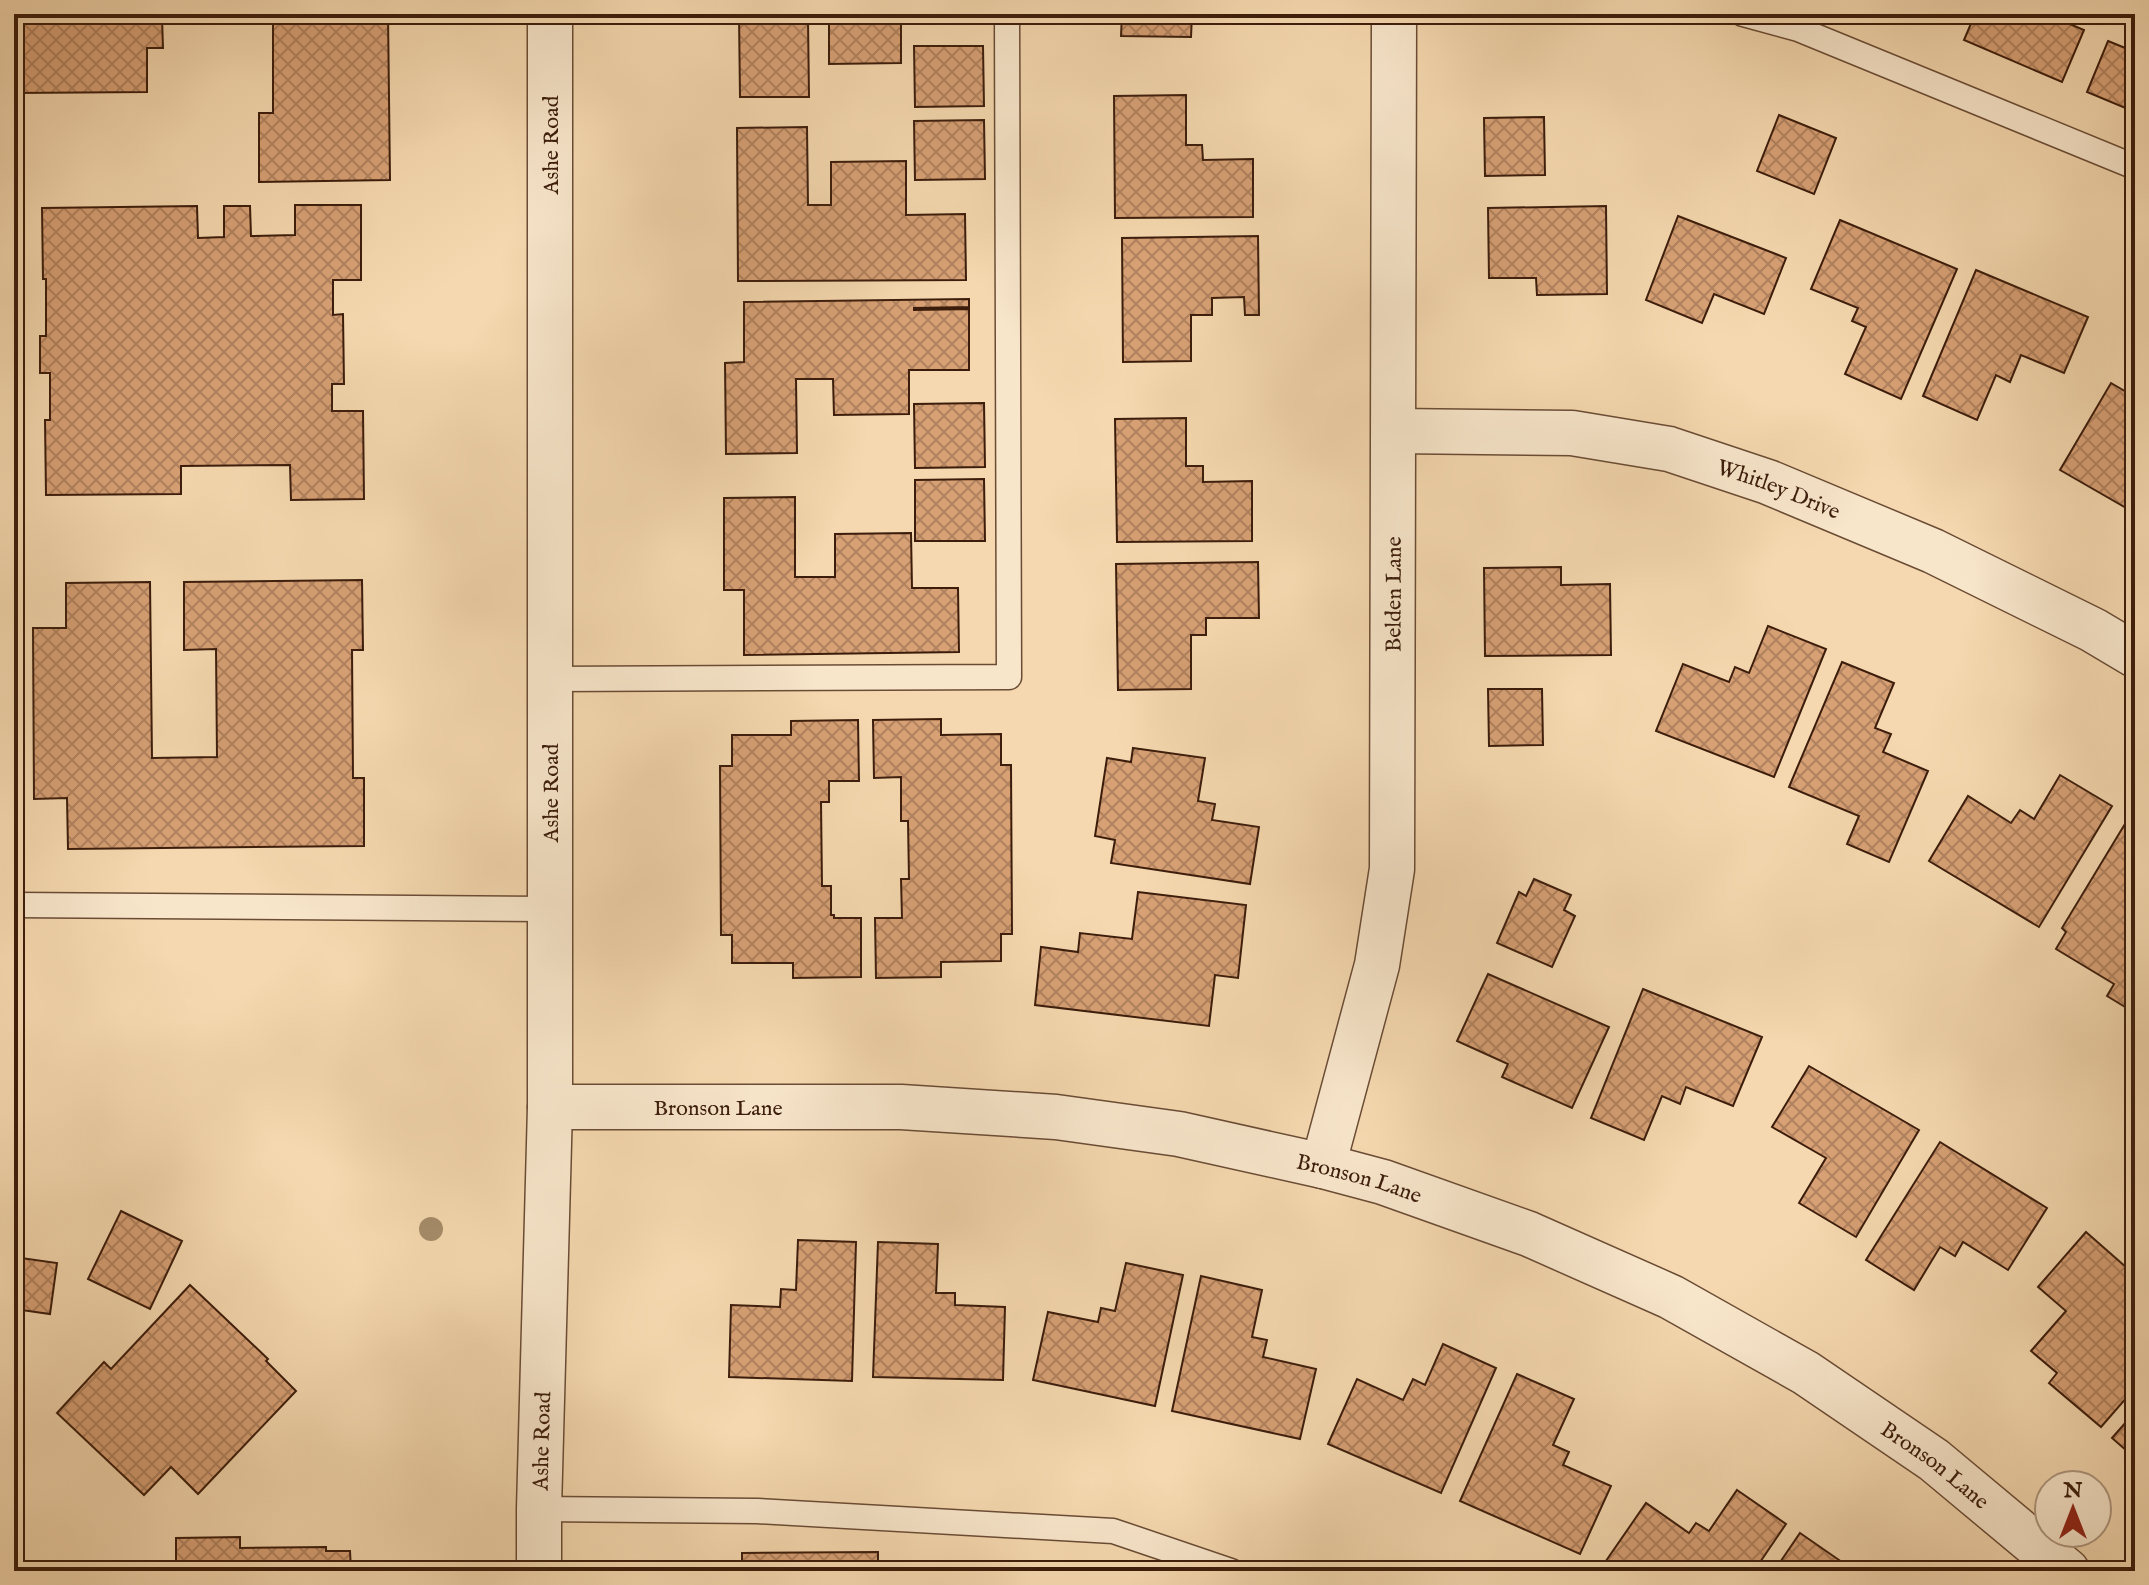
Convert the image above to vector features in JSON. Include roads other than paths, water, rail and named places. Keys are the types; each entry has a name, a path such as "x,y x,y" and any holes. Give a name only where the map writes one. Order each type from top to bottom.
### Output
{"street":[{"name":"Ashe Road","path":"539,1571 550,1107 550,14"},
{"name":"Belden Lane","path":"1323,1166 1377,965 1392,869 1394,14"},
{"name":"Whitley Drive","path":"1395,431 1572,433 1669,449 1768,482 1933,551 2093,630 2135,655"},
{"name":"Bronson Lane","path":"550,1107 901,1107 1056,1117 1179,1134 1383,1182 1529,1234 1671,1297 1806,1373 1934,1460 2067,1571"}],"lane":[{"path":"550,679 1009,677 1007,14"},
{"path":"1743,14 1798,29 2135,167"},
{"path":"14,905 550,909"},
{"path":"539,1509 757,1511 1113,1531 1231,1571"}]}
